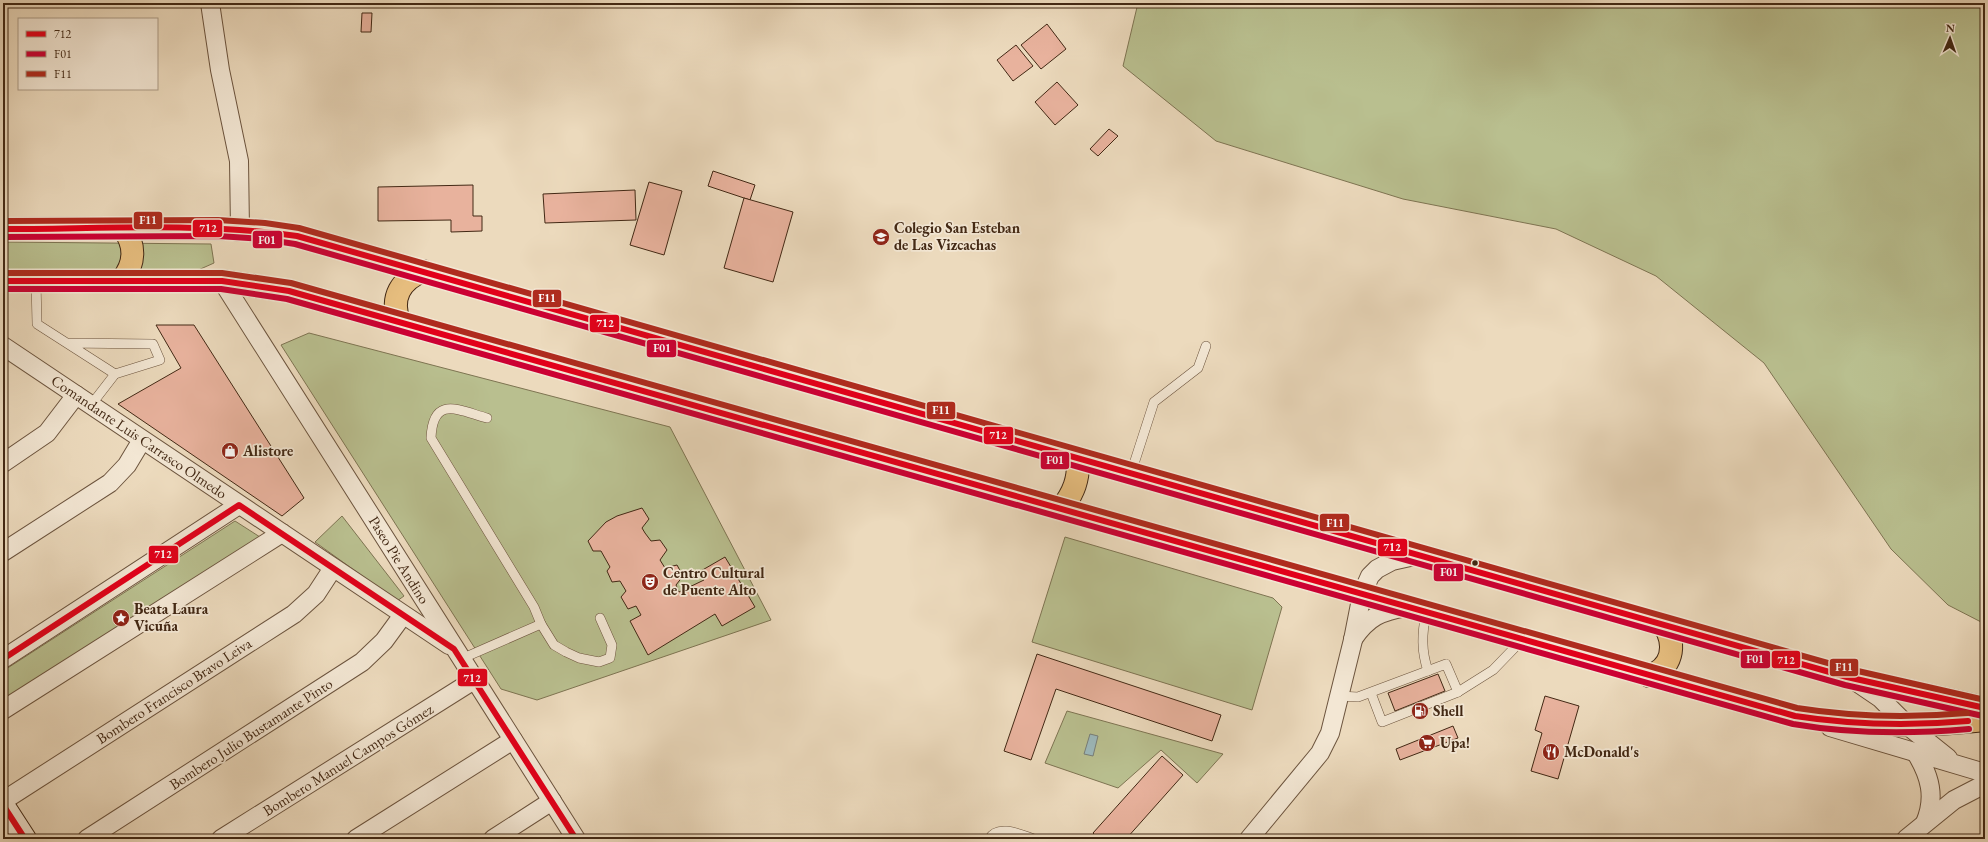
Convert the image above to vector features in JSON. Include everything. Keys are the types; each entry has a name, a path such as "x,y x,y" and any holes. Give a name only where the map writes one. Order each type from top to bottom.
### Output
{"main road":[{"path":"122,280 130,267 133,251 128,235 123,228"},
{"path":"3,229 240,229 297,236 1984,717"},
{"path":"399,321 395,307 397,294 407,279 423,271"},
{"path":"3,281 222,281 267,286 399,321 1649,676 1795,716 1851,724 1908,726 1984,717"},
{"path":"1061,509 1070,498 1076,486 1079,472 1078,458"},
{"path":"1649,676 1660,671 1666,666 1671,654 1670,637 1664,625"}],"street":[{"path":"210,3 220,70 239,161 240,229"},
{"name":"Paseo Pie Andino","path":"222,281 576,839"},
{"name":"Comandante Luis Carrasco Olmedo","path":"3,346 282,533 458,654"},
{"path":"3,463 47,433 84,400"},
{"path":"3,552 110,483 127,465 142,440"},
{"path":"3,659 239,505"},
{"path":"3,710 282,533"},
{"path":"1249,839 1320,753 1330,733 1353,640 1362,594 1370,576 1377,569 1401,558 1420,555"},
{"name":"Bombero Francisco Bravo Leiva","path":"5,810 294,614 313,597 333,568"},
{"path":"1353,640 1362,627 1375,616 1390,610 1416,610"},
{"name":"Bombero Julio Bustamante Pinto","path":"87,839 355,667 377,649 403,615"},
{"path":"1847,677 1880,698 1908,726 1958,766"},
{"name":"Bombero Manuel Campos Gómez","path":"221,839 474,680"},
{"path":"1795,716 1985,773"},
{"path":"356,839 513,740"},
{"path":"1916,753 1925,769 1931,788 1930,812 1925,823"},
{"path":"1906,839 1954,800 1985,784"},
{"path":"493,839 552,801"},
{"path":"5,810 24,839"}],"lane":[{"path":"36,281 37,324 115,374"},
{"path":"67,343 153,344 160,360 115,374 84,400"},
{"path":"1131,473 1154,402 1198,368 1206,346"},
{"path":"487,418 449,408 439,411 432,422 431,438 534,607 554,645 579,658 599,662 610,658 612,645 600,618"},
{"path":"1416,610 1422,637 1422,650 1428,671"},
{"path":"458,654 542,624"},
{"path":"1372,693 1382,722 1458,692 1493,670 1522,640"},
{"path":"1339,696 1358,697 1372,693 1446,664 1458,692"},
{"path":"990,839 991,835 997,832 1011,831 1034,839"}],"green space":[{"path":"1138,3 1985,3 1985,624 1948,605 1891,549 1764,363 1656,276 1556,229 1403,199 1216,141 1123,66"},
{"path":"3,242 211,244 214,263 196,271 3,272"},
{"path":"309,333 670,427 771,620 537,700 501,689 281,345"},
{"path":"342,516 404,596 397,601 315,542"},
{"path":"235,521 260,537 3,703 3,671"},
{"path":"1065,537 1273,598 1282,607 1252,710 1032,642"},
{"path":"1067,711 1223,754 1197,783 1161,750 1118,788 1045,763"}],"water":[{"path":"1090,734 1098,736 1093,756 1084,754"}],"building":[{"path":"362,13 372,13 371,32 361,32"},
{"path":"1047,24 1066,49 1041,69 1021,45"},
{"path":"1016,45 1033,66 1013,81 997,60"},
{"path":"1057,82 1078,105 1055,125 1035,102"},
{"path":"1109,129 1118,136 1098,156 1090,149"},
{"path":"713,171 755,185 750,200 708,186"},
{"path":"649,182 682,191 664,255 630,245"},
{"path":"473,185 473,216 482,216 482,231 451,232 451,220 378,221 378,187"},
{"path":"635,190 636,220 545,223 543,194"},
{"path":"744,198 793,212 773,282 724,268"},
{"name":"Alistore","path":"156,325 194,325 304,498 282,516 118,404 181,368"},
{"name":"Centro Cultural de Puente Alto","path":"642,508 649,519 642,528 651,541 660,540 667,550 660,560 665,568 677,565 683,576 676,585 679,592 704,580 699,572 725,557 755,607 722,626 715,614 648,655 630,621 641,615 636,606 628,609 621,597 626,591 620,581 612,582 607,571 610,567 601,551 593,551 588,541 606,522 617,516"},
{"path":"1037,654 1221,715 1212,741 1056,689 1031,760 1004,751"},
{"path":"1438,674 1445,691 1395,711 1388,693"},
{"name":"McDonald's","path":"1545,696 1579,706 1558,779 1531,771 1542,733 1535,730"},
{"name":"Upa!","path":"1453,726 1458,738 1400,760 1396,749"},
{"path":"1162,756 1183,775 1126,839 1099,839 1093,833"}],"transit line":[{"name":"F11","path":"3,221 218,220 265,223 299,228 1849,669 1985,700"},
{"name":"712","path":"3,229 150,227 224,229 297,236 1847,677 1985,708"},
{"name":"F01","path":"3,237 218,236 263,239 295,244 1845,685 1983,716"},
{"name":"F11","path":"3,273 222,273 291,283 1797,708 1882,716 1924,716 1967,713"},
{"name":"712","path":"3,281 222,281 289,291 1795,716 1882,724 1925,724 1968,721"},
{"name":"F01","path":"3,289 221,289 287,299 1793,724 1837,730 1881,732 1925,732 1969,729"},
{"name":"712","path":"3,659 239,505 454,649 576,839"},
{"name":"712","path":"3,805 25,839"}],"place":[{"name":"Colegio San Esteban de Las Vizcachas","path":"881,237"},
{"name":"Alistore","path":"230,451"},
{"name":"Centro Cultural de Puente Alto","path":"650,582"},
{"name":"Beata Laura Vicuña","path":"121,618"},
{"name":"Shell","path":"1420,711"},
{"name":"Upa!","path":"1427,743"},
{"name":"McDonald's","path":"1551,752"}]}
